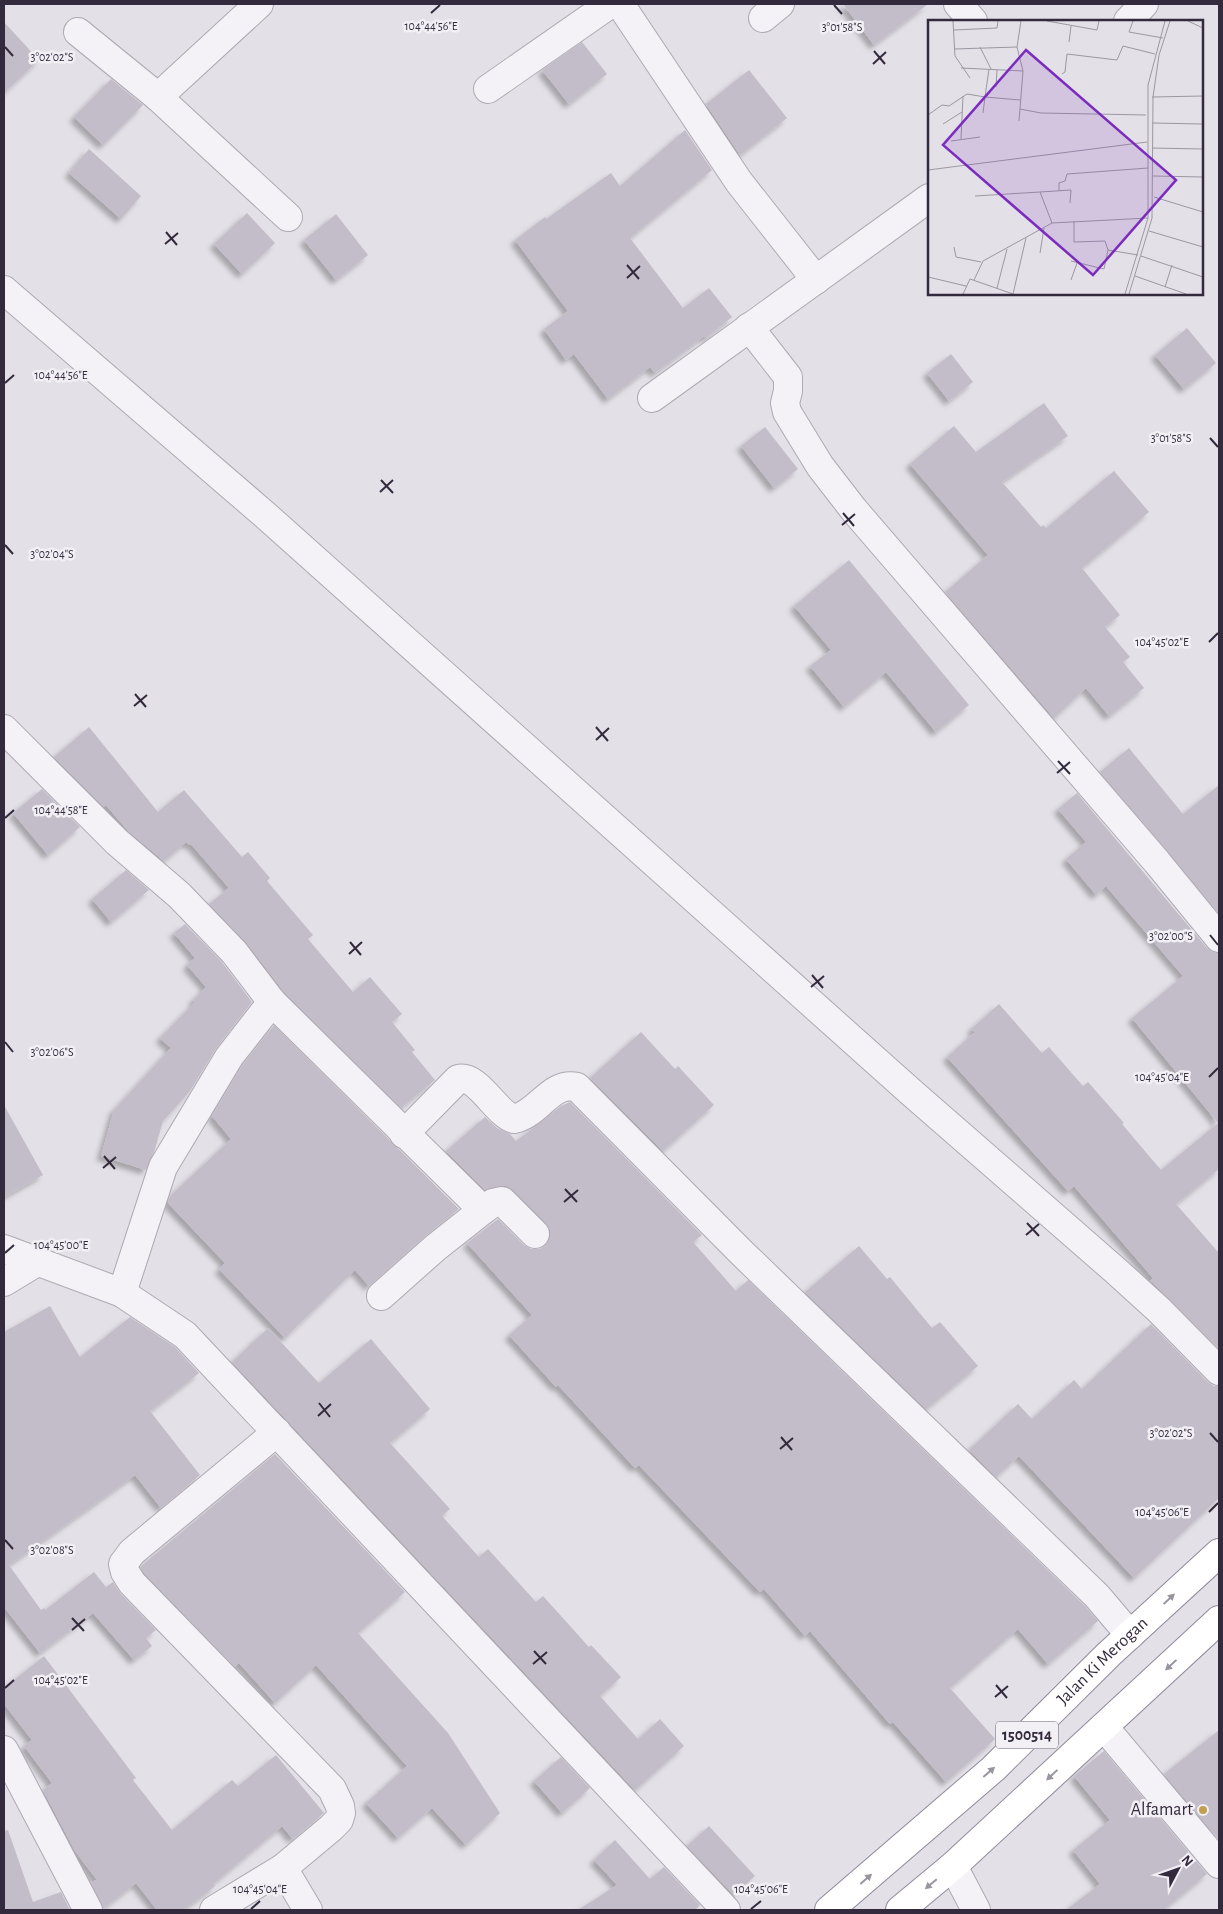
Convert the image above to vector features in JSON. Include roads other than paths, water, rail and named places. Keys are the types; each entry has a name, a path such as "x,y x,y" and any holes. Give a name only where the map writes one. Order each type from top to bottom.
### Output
{"highway":[{"name":"Jalan Ki Merogan","path":"829,1910 993,1769 1130,1635 1219,1553"},
{"name":"1500514","path":"900,1910 953,1866 1219,1620"}],"street":[{"path":"158,97 259,4"},
{"path":"488,89 610,4"},
{"path":"620,4 739,182 816,280"},
{"path":"958,4 972,20"},
{"path":"1129,20 1144,4"},
{"path":"78,32 158,97 288,217"},
{"path":"652,398 928,199"},
{"path":"4,290 264,514 912,1093 1115,1270 1159,1310 1219,1371"},
{"path":"749,327 788,377 788,391 785,403 787,412 820,466 854,510 1157,862 1219,938"},
{"path":"4,729 118,842 179,895 234,952 272,1002 483,1210"},
{"path":"122,1293 163,1168 229,1057 272,1002"},
{"path":"404,1134 458,1079 468,1079 504,1113 514,1119 527,1114 561,1087 569,1085 578,1087 742,1253 1097,1596 1130,1635"},
{"path":"380,1296 435,1248 493,1203 502,1201 535,1234"},
{"path":"4,1249 122,1293 185,1334 726,1910"},
{"path":"4,1282 37,1262"},
{"path":"214,1910 283,1868 340,1820 340,1806 332,1789 132,1583 125,1572 123,1564 132,1552 277,1432"},
{"path":"1104,1727 1219,1864"},
{"path":"4,1750 88,1910"},
{"path":"953,1866 976,1910"},
{"path":"283,1868 308,1910"}],"place":[{"name":"Alfamart","path":"1203,1810"}]}
